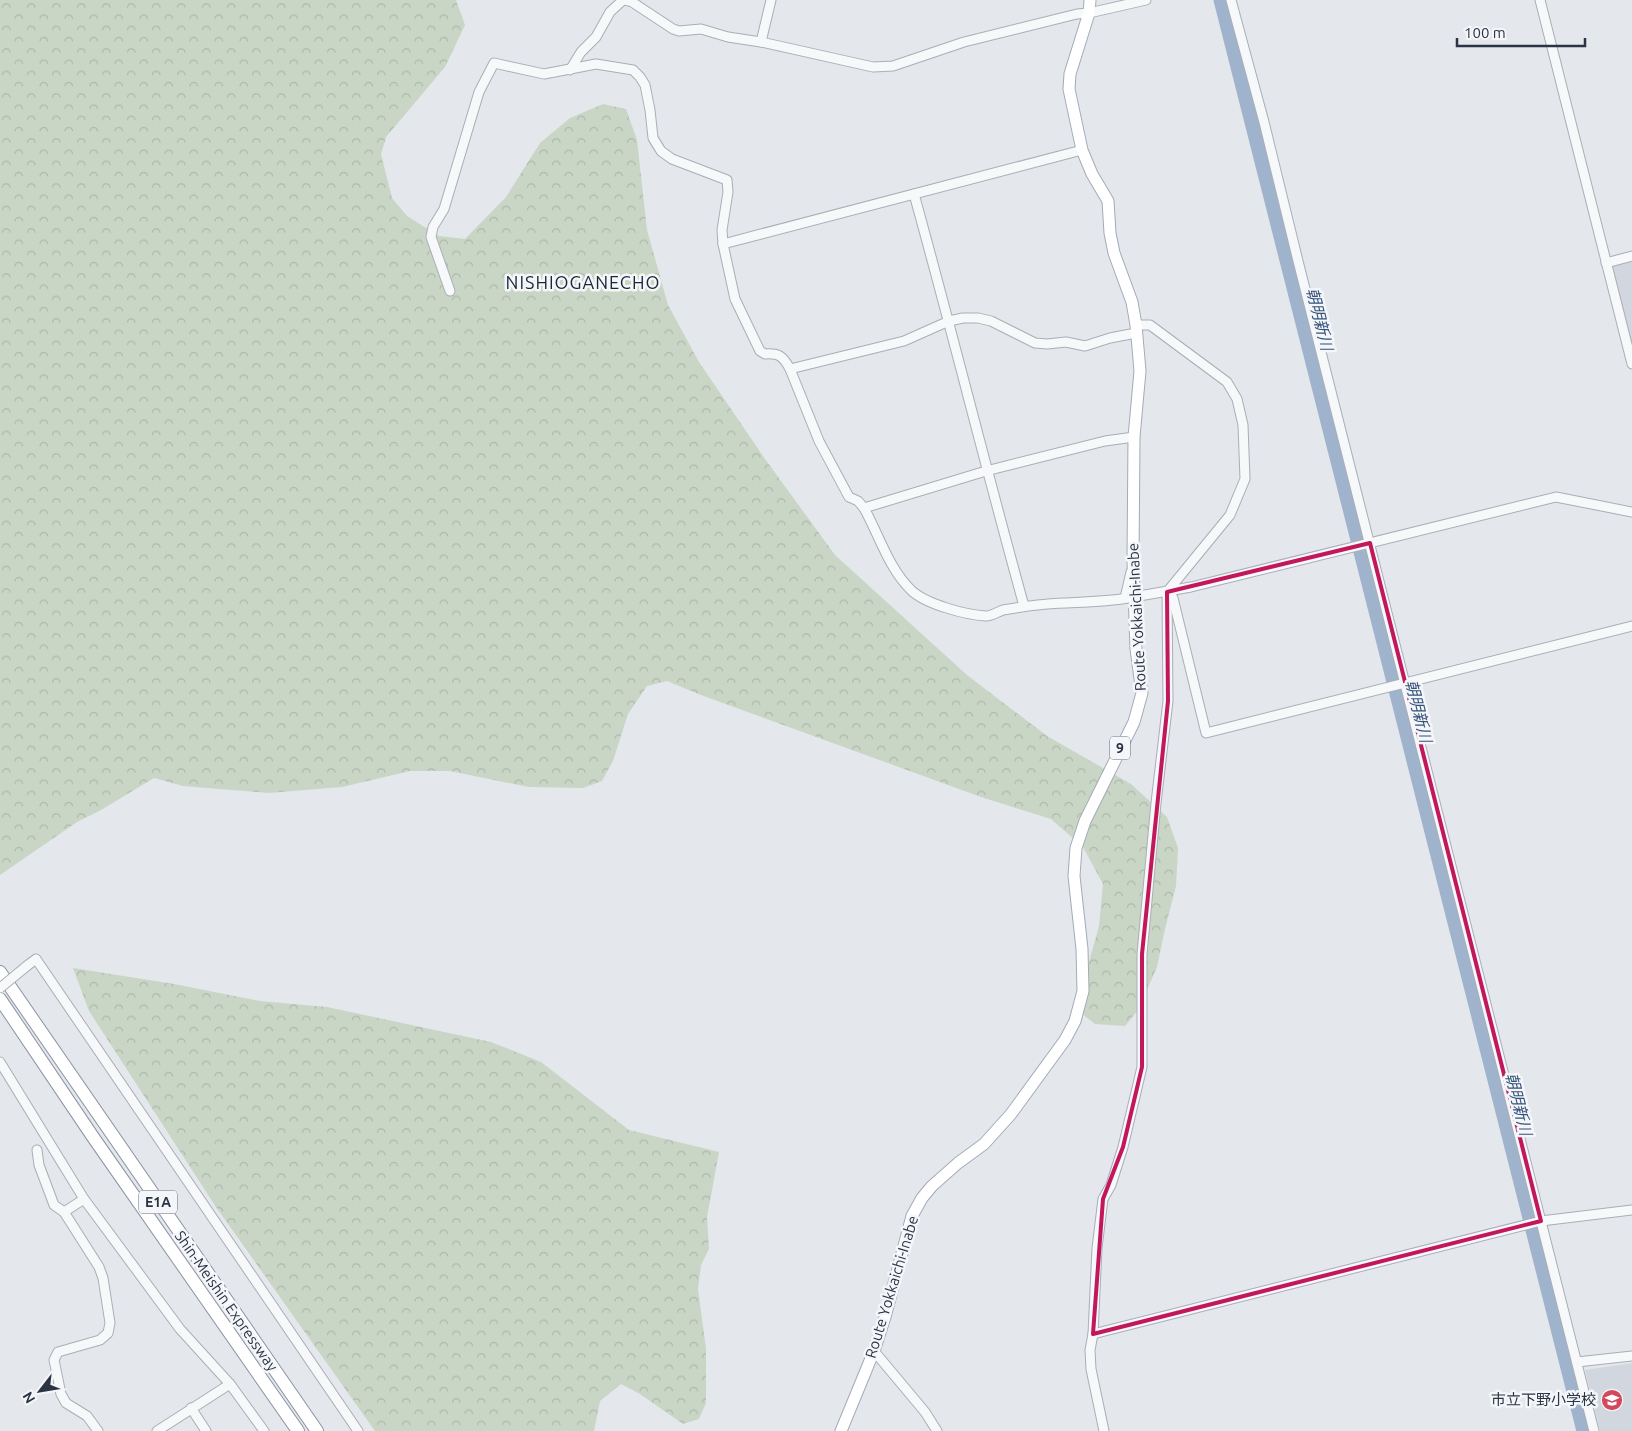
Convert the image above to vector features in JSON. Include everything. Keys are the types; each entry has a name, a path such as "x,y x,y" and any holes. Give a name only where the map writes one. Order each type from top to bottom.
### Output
{"highway":[{"name":"Shin-Meishin Expressway","path":"0,972 317,1431"},
{"name":"Shin-Meishin Expressway","path":"0,999 93,1137 298,1431"}],"main road":[{"name":"Route Yokkaichi-Inabe","path":"841,1431 874,1351 898,1276 912,1216 922,1198 932,1186 958,1163 984,1144 1011,1114 1065,1040 1075,1021 1083,991 1082,949 1074,876 1076,848 1085,821 1134,722 1142,693 1136,649 1133,561 1134,437 1140,371 1136,329 1132,302 1114,253 1110,233 1108,201 1092,174 1082,150 1069,89 1070,74 1089,13 1090,0"}],"street":[{"path":"574,69 581,52 596,37 610,12 624,0 632,2 679,31 701,29 728,37 761,42 873,67 893,66 964,42 1077,14 1146,0"},
{"path":"761,42 771,0"},
{"path":"1231,0 1264,122 1367,543 1398,684 1534,1223 1577,1362 1594,1431"},
{"path":"1540,0 1632,364"},
{"path":"450,291 431,237 433,227 444,209 479,92 494,63 544,74 596,64 633,70 640,77 644,85 650,110 653,138 661,151 672,159 727,180 728,192 722,230 723,244 735,299 760,351 765,354 776,353 784,358 823,449 849,497 864,508 900,577 912,591 923,600 943,607 983,616 990,616 1024,606 1101,602 1126,598 1133,561"},
{"path":"723,244 1082,150"},
{"path":"914,194 949,321 986,471 1024,606"},
{"path":"1606,263 1632,256"},
{"path":"790,369 904,340 949,321 963,318 978,318 991,321 1035,343 1066,342 1085,346 1150,325 1228,382 1237,400 1243,424 1245,479 1230,515 1167,592 1168,701 1156,803 1142,954 1142,1067 1123,1147 1111,1185 1103,1199 1097,1248 1093,1334 1090,1350 1091,1369 1104,1431"},
{"path":"864,508 986,471 1105,441 1134,437"},
{"path":"1139,596 1167,592 1556,496 1632,512"},
{"path":"1167,592 1173,598 1206,733 1632,626"},
{"path":"0,988 36,959 358,1431"},
{"path":"0,1062 84,1199 180,1329 230,1384 264,1431"},
{"path":"37,1150 39,1164 54,1204 64,1212 99,1267 103,1278 110,1323 108,1333 100,1340 58,1352 54,1360 60,1394 66,1403 87,1416 98,1431"},
{"path":"64,1212 84,1199"},
{"path":"1093,1334 1534,1223 1632,1210"},
{"path":"874,1351 925,1412 937,1431"},
{"path":"1577,1362 1632,1356"},
{"path":"156,1431 230,1384"},
{"path":"191,1408 206,1431"}],"highlighted area":[{"path":"1370,543 1541,1221 1093,1334 1103,1199 1123,1147 1142,1067 1142,954 1168,701 1167,592"}],"shaded area":[{"path":"1632,259 1632,346 1611,264"},
{"name":"市立下野小学校","path":"1632,1363 1632,1431 1600,1431 1585,1370"}],"green space":[{"path":"0,0 456,0 465,25 445,67 386,137 381,154 392,198 407,216 439,236 465,239 506,197 540,143 570,118 603,104 626,109 637,140 647,230 668,305 699,362 765,459 835,555 967,675 1047,736 1131,784 1167,817 1178,848 1176,886 1157,967 1138,1010 1125,1026 1095,1024 1076,1009 1099,926 1103,884 1083,847 1051,819 981,797 667,681 647,686 628,714 613,761 602,781 583,788 529,787 450,771 410,771 342,787 269,793 183,786 154,778 77,822 0,875"},
{"path":"73,968 174,984 260,1001 327,1007 491,1042 541,1062 629,1130 719,1152 707,1217 709,1249 701,1265 698,1289 706,1349 706,1403 699,1419 683,1424 640,1394 621,1384 600,1401 594,1431 375,1431 216,1207 89,1011"}],"waterway":[{"name":"朝明新川","path":"1221,0 1584,1431"}],"place":[{"name":"市立下野小学校","path":"1612,1400"}],"district":[{"name":"NISHIOGANECHO","path":"583,283"}]}
